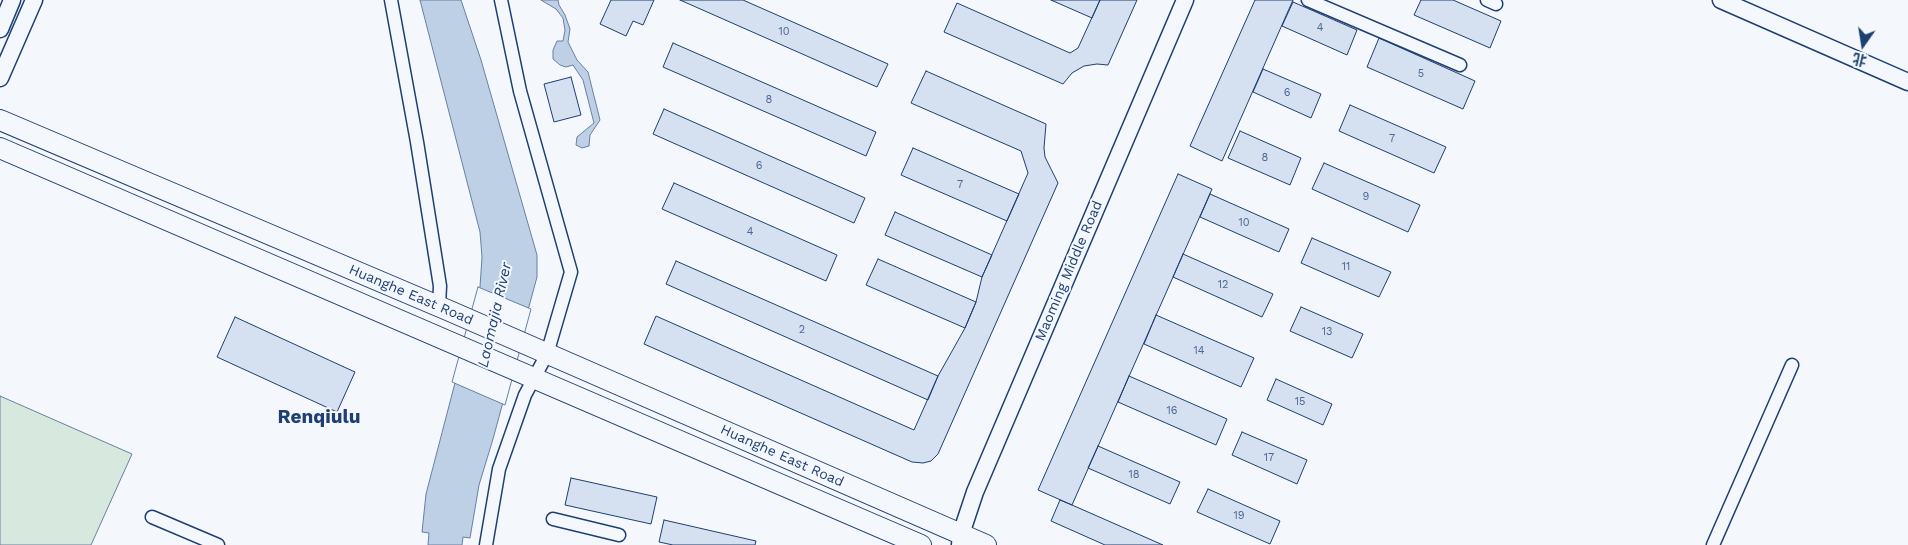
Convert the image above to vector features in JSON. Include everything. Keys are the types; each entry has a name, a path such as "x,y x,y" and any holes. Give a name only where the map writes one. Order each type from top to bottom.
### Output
{"main road":[{"name":"Huanghe East Road","path":"0,120 446,309 960,540 986,545"},
{"name":"Huanghe East Road","path":"0,148 921,545"}],"street":[{"path":"0,29 12,0"},
{"path":"0,78 34,0"},
{"path":"391,0 417,142 440,286 446,309"},
{"path":"486,545 499,469 525,395 529,376 541,351 571,272 520,91 501,0"},
{"name":"Maoming Middle Road","path":"960,540 975,492 1185,0"},
{"path":"1308,0 1460,65"},
{"path":"1721,0 1908,82"},
{"path":"1712,545 1792,365"},
{"path":"152,517 218,545"},
{"path":"553,519 619,535"}],"shaded area":[{"path":"0,396 132,454 91,545 0,545"}],"water":[{"name":"Laomajia River","path":"420,0 461,0 481,60 537,255 537,277 479,485 470,538 463,537 462,545 428,545 429,533 422,532 426,494 480,287 482,257 480,232"},
{"path":"541,0 558,0 570,29 568,42 577,60 588,72 600,120 590,135 589,146 582,148 576,145 577,137 594,123 583,80 573,65 566,67 553,59 553,50 557,41 563,41 565,30 563,18 556,9"}],"pier":[{"path":"478,287 531,309 505,405 452,382"}],"building":[{"path":"611,0 654,0 643,25 633,21 626,36 600,24"},
{"path":"680,0 743,0 888,64 877,87"},
{"path":"1051,0 1100,0 1092,18"},
{"path":"1100,0 1137,0 1108,65 1084,66 1072,73 1063,84 944,32 957,3 1070,53 1078,48"},
{"path":"1255,0 1293,0 1222,161 1190,146"},
{"path":"1421,0 1453,0 1501,21 1490,48 1414,15"},
{"path":"1293,2 1357,30 1347,55 1282,26"},
{"path":"1379,38 1475,81 1463,109 1367,67"},
{"path":"673,43 876,132 866,156 663,67"},
{"path":"1263,69 1321,94 1311,118 1253,92"},
{"path":"926,71 1046,124 1045,157 1058,183 938,454 931,461 923,463 912,462 644,344 656,316 914,430 938,376 965,328 976,302 982,277 1028,173 1021,151 911,103"},
{"path":"571,77 581,115 554,122 544,84"},
{"path":"1350,105 1446,147 1434,173 1339,131"},
{"path":"664,109 865,198 854,223 653,134"},
{"path":"1240,131 1301,158 1290,185 1228,158"},
{"path":"913,148 1019,194 1007,221 901,175"},
{"path":"1324,163 1420,205 1408,232 1312,189"},
{"path":"1178,174 1212,189 1072,505 1038,490"},
{"path":"674,183 837,255 826,281 662,209"},
{"path":"1210,194 1289,229 1279,252 1200,217"},
{"path":"895,212 992,255 982,277 885,235"},
{"path":"1312,238 1391,272 1379,297 1301,263"},
{"path":"1183,254 1273,294 1262,317 1173,277"},
{"path":"878,259 976,302 965,328 866,285"},
{"path":"676,261 938,376 928,400 666,284"},
{"path":"1301,307 1363,334 1352,358 1290,331"},
{"path":"1156,315 1254,358 1241,387 1144,344"},
{"path":"235,317 355,372 337,412 217,357"},
{"path":"1129,376 1227,419 1216,445 1118,402"},
{"path":"1276,379 1332,404 1323,425 1267,400"},
{"path":"1242,432 1307,460 1297,484 1232,455"},
{"path":"1098,446 1180,482 1170,504 1088,468"},
{"path":"571,478 657,497 651,524 565,505"},
{"path":"1208,489 1280,521 1270,544 1197,512"},
{"path":"1060,500 1163,545 1105,545 1051,521"},
{"path":"664,520 756,541 755,545 673,545 659,542"}],"district":[{"name":"Renqiulu","path":"319,417"}]}
